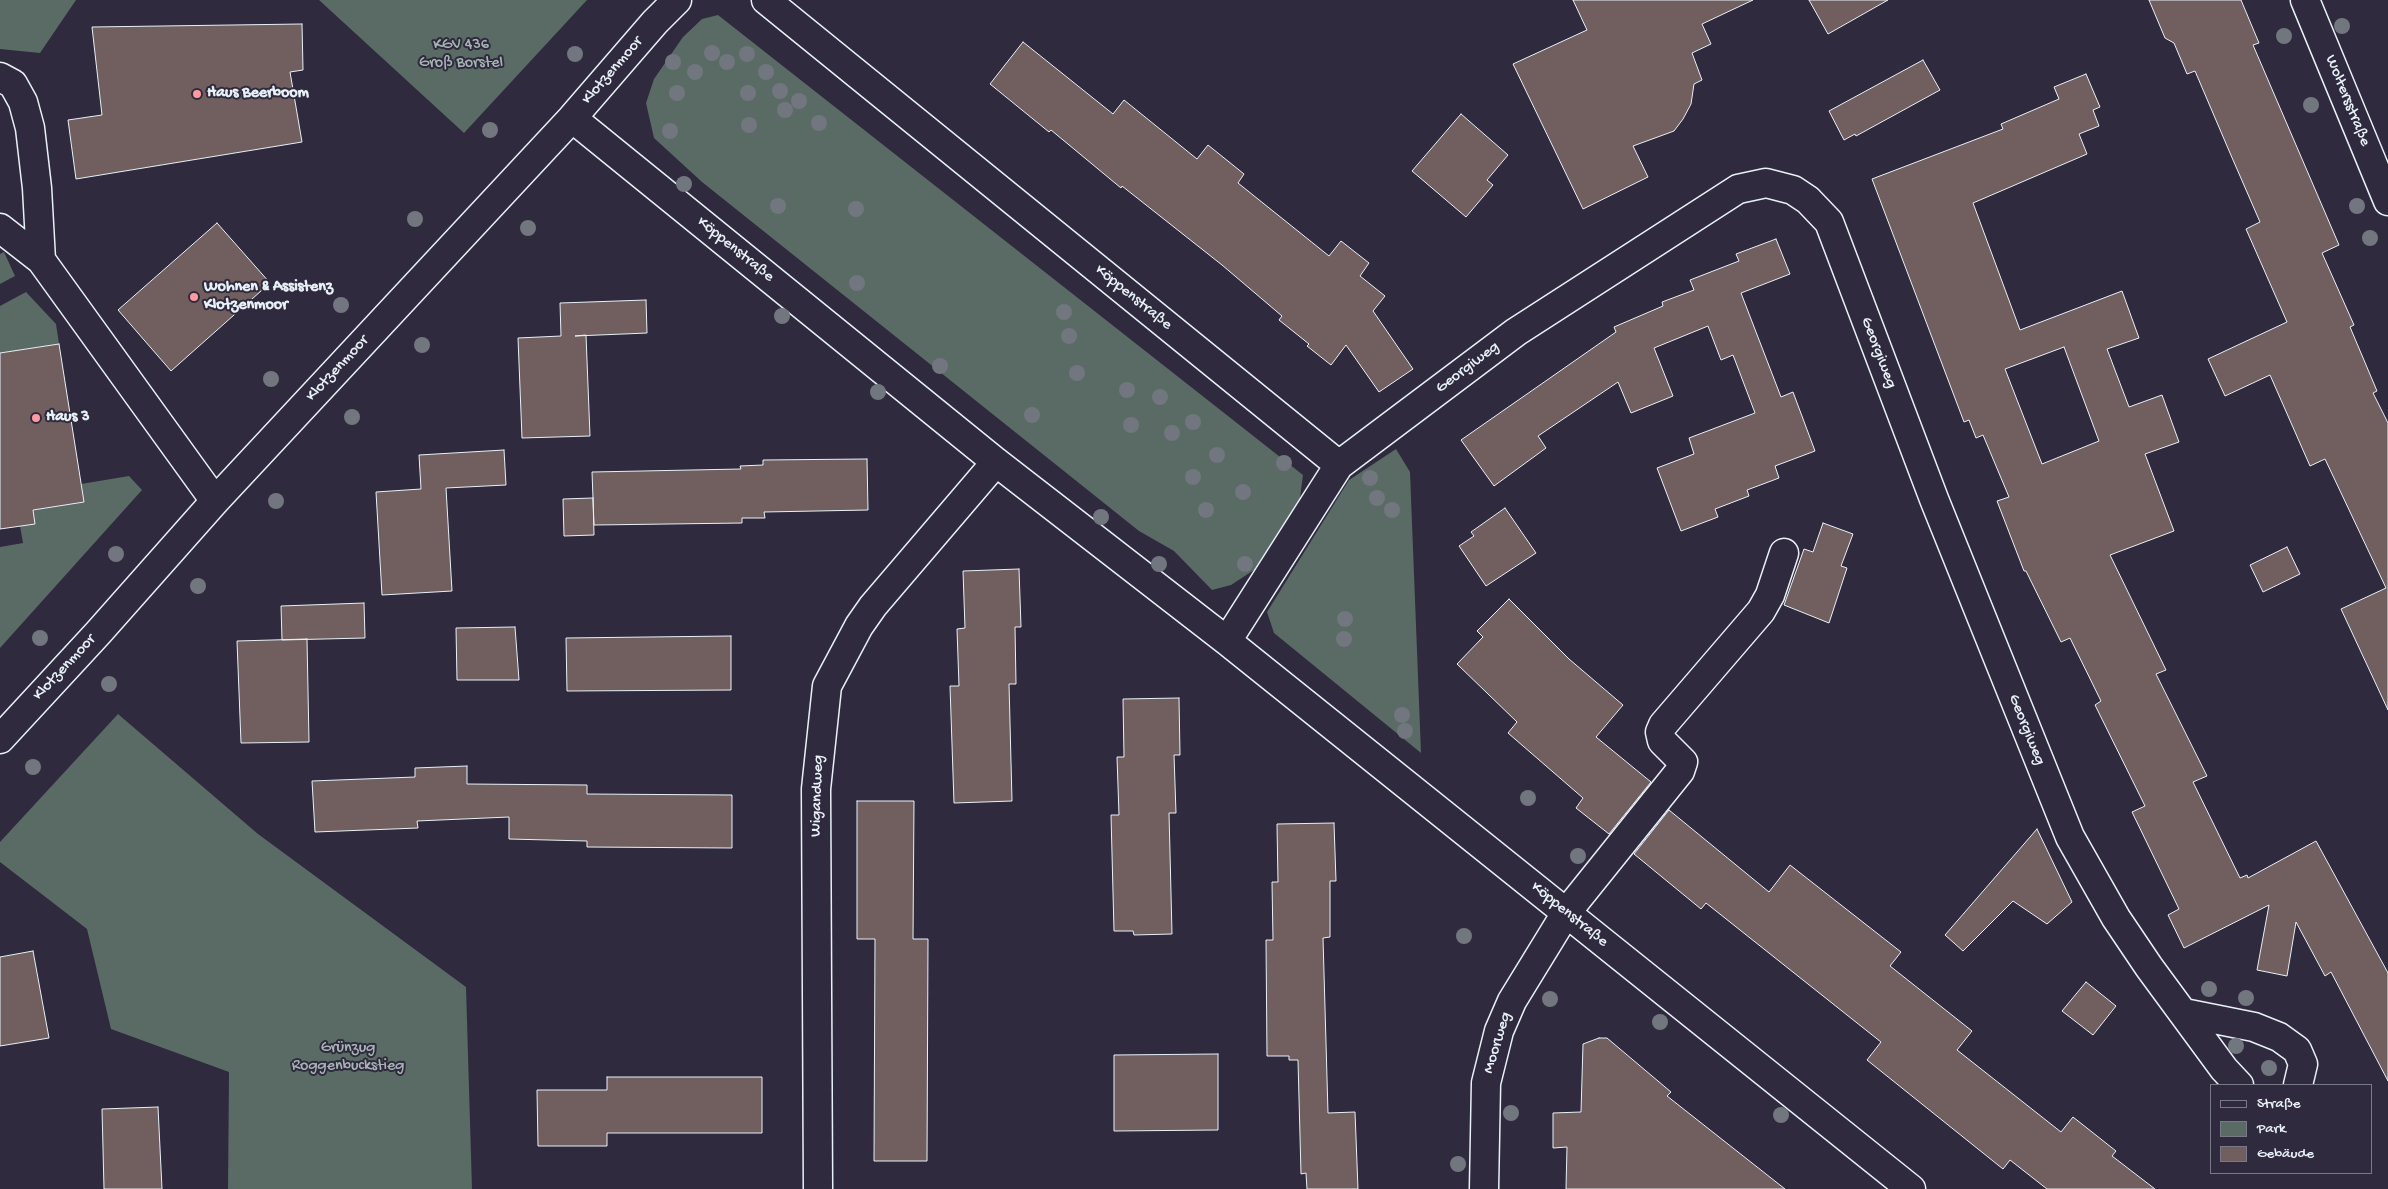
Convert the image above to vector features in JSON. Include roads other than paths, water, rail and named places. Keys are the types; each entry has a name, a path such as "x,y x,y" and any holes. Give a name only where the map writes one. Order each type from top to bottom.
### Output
{"street":[{"name":"Klotzenmoor","path":"0,739 98,633 215,501 572,118 655,22 677,0"},
{"name":"Köppenstraße","path":"766,0 1339,465"},
{"name":"Woltersstraße","path":"2305,0 2388,201"},
{"path":"0,77 13,84 23,102 30,128 47,259"},
{"name":"Köppenstraße","path":"572,118 996,462 1227,641 1911,1189"},
{"name":"Georgiweg","path":"1339,465 1516,332 1738,189 1766,183 1793,190 1808,200 1829,222 1934,499 2070,837 2116,918 2148,967 2224,1069 2238,1084"},
{"path":"0,228 47,259 215,501"},
{"name":"Wigandweg","path":"818,1189 816,789 827,686 859,626 874,606 996,462"},
{"path":"1227,641 1339,465"},
{"name":"Moorweg","path":"1484,1189 1486,1083 1500,1032 1512,1001 1566,913 1680,771 1683,762 1662,741 1660,732 1663,725 1761,611 1770,595 1784,553"},
{"path":"2184,1013 2254,1027 2280,1037 2297,1050 2303,1064 2298,1084"}],"place":[{"name":"Haus Beerboom","path":"197,94"},
{"name":"Wohnen & Assistenz Klotzenmoor","path":"194,297"},
{"name":"Haus 3","path":"36,418"}],"park label":[{"name":"KGV 436 Groß Borstel","path":"461,55"},
{"name":"Grünzug Roggenbuckstieg","path":"348,1058"}]}
